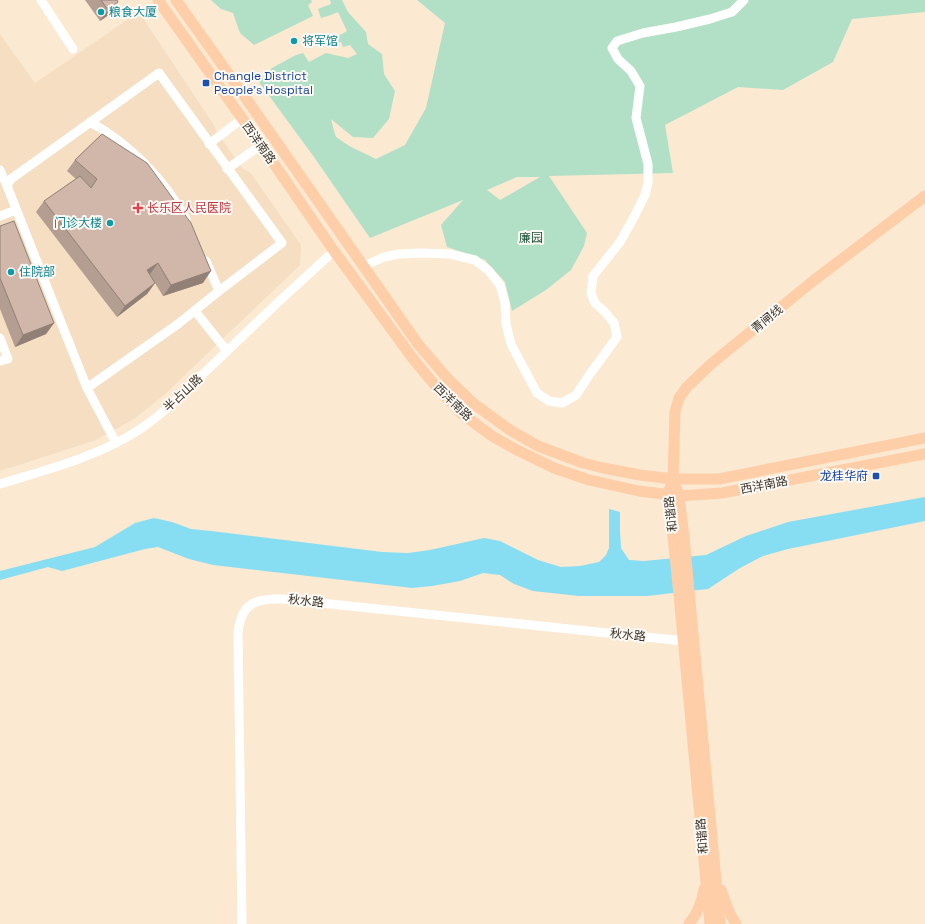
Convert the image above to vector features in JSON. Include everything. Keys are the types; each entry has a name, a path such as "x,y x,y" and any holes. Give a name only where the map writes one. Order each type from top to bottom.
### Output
{"main road":[{"name":"西洋南路","path":"158,0 334,251 414,360 439,390 461,412 492,436 554,468 589,480 639,491 679,496 722,493 925,454"},
{"name":"西洋南路","path":"176,0 418,344 448,379 474,404 510,430 538,446 583,463 632,474 673,479 719,479 925,438"},
{"name":"青闸线","path":"673,479 675,412 679,398 687,387 711,364 813,281 925,196"},
{"name":"和谐路","path":"673,479 668,494 679,536"},
{"name":"和谐路","path":"673,479 679,496 679,536 710,871 710,924"},
{"name":"和谐路","path":"684,594 684,641 710,871 720,924"},
{"path":"689,924 701,903 710,871"},
{"path":"710,871 719,883 729,912 736,924"}],"street":[{"path":"41,0 73,49"},
{"path":"364,266 384,257 399,254 450,254 474,260 489,271 500,285 505,303 506,324 511,344 537,393 548,401 562,403 576,395 617,337 614,323 595,303 591,293 594,276 620,242 627,230 645,195 648,182 648,164 636,118 640,86 631,71 618,59 612,48 617,41 643,32 676,27 732,12 744,0"},
{"path":"7,186 11,179 159,73 282,243 195,311 87,388"},
{"path":"209,144 242,119"},
{"path":"90,122 104,130 129,149 156,175 179,207 190,226"},
{"path":"228,169 261,145"},
{"path":"0,170 87,388 116,443"},
{"path":"0,216 16,210"},
{"name":"半占山路","path":"0,484 86,457 134,433 159,416 334,251"},
{"path":"202,252 219,291"},
{"path":"195,311 227,351"},
{"path":"0,338 8,359 0,362"},
{"name":"秋水路","path":"242,924 238,633 240,618 251,604 257,601 273,599 288,600 684,641"}],"shaded area":[{"name":"长乐区人民医院","path":"139,12 215,127 216,131 243,169 250,172 301,245 300,265 164,395 134,419 96,440 0,471 0,34 35,83"}],"green space":[{"path":"211,0 311,0 312,2 308,5 313,16 254,45 240,33 233,13 221,9"},
{"name":"廉园","path":"330,0 342,0 348,12 366,32 368,44 382,54 384,74 395,91 389,119 373,138 353,137 331,119 336,137 351,147 376,159 405,145 426,108 445,23 417,0 925,0 925,12 852,19 833,62 783,90 738,87 665,125 673,173 549,176 587,233 584,246 571,270 546,290 512,311 505,282 485,260 447,247 441,225 463,200 370,238 314,157 259,82 272,68 296,55 303,53 309,62 326,53 348,58 357,54 350,45 343,47 341,42 332,44 331,40 347,31 338,12 321,18 318,9 331,4","holes":["517,177 540,177 500,200 487,190"]}],"water":[{"path":"925,497 925,521 788,549 763,556 740,568 708,589 647,596 579,596 533,591 514,584 500,575 483,573 460,581 412,588 213,565 189,559 158,547 145,549 62,571 48,567 0,580 0,571 95,547 135,523 154,518 172,522 191,529 382,552 408,553 430,550 484,538 500,541 538,560 561,567 580,566 599,562 606,555 609,548 609,509 620,512 621,548 629,560 644,561 706,555 746,536 788,522"}],"building":[{"path":"101,0 117,0 118,2 108,10"},
{"name":"门诊大楼","path":"102,134 147,163 191,223 211,271 171,285 158,263 147,270 155,283 125,306 44,201 80,176 91,188 97,179 75,160"},
{"name":"住院部","path":"14,221 54,323 23,335 0,278 0,226"}],"place":[{"name":"粮食大厦","path":"101,12"},
{"name":"将军馆","path":"294,41"},
{"name":"Changle District People's Hospital","path":"206,83"},
{"name":"长乐区人民医院","path":"138,208"},
{"name":"门诊大楼","path":"110,223"},
{"name":"住院部","path":"11,272"},
{"name":"龙桂华府","path":"876,476"}]}
